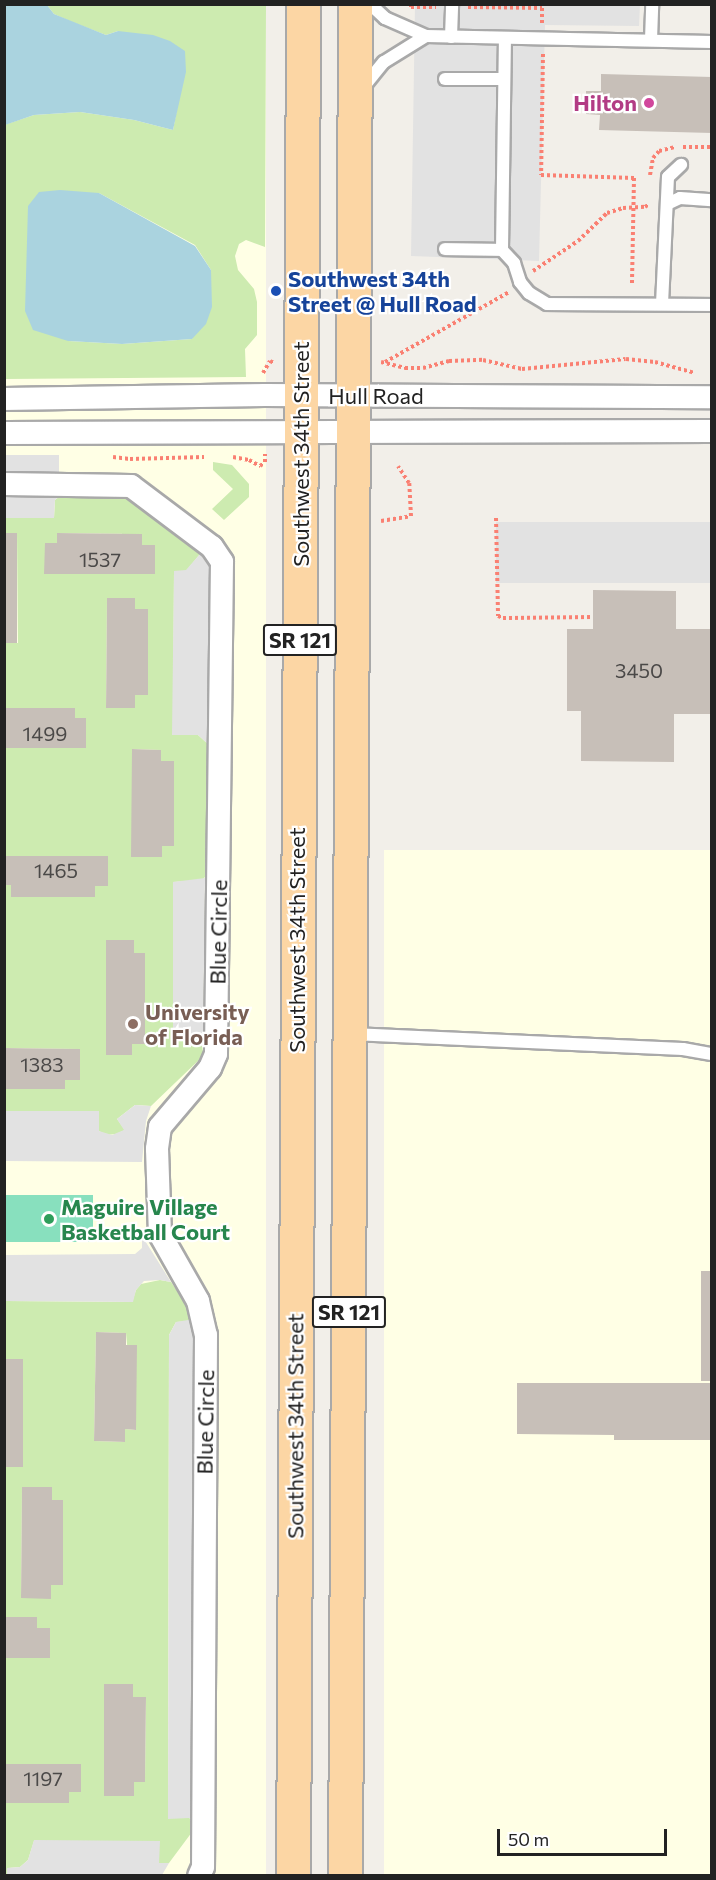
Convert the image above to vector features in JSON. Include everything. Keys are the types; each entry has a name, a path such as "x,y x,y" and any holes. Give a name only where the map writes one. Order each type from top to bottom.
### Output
{"main road":[{"name":"Southwest 34th Street","path":"293,1875 303,4"},
{"name":"SR 121","path":"345,1875 355,4"}],"street":[{"name":"Hull Road","path":"4,399 302,395 711,398"},
{"name":"Hull Road","path":"4,433 711,431"},
{"name":"Blue Circle","path":"4,484 130,486 212,547 222,562 216,1054 210,1068 160,1127 157,1149 160,1234 198,1301 206,1335 203,1867 200,1875"}],"lane":[{"path":"370,4 385,18 426,36 711,42"},
{"path":"451,37 452,4"},
{"path":"651,40 652,4"},
{"path":"354,98 384,62 426,36"},
{"path":"505,38 502,250 514,263 520,282 529,293 548,304 711,305"},
{"path":"445,79 504,79"},
{"path":"662,304 668,177 681,165"},
{"path":"667,204 680,198 711,200"},
{"path":"445,249 502,250"},
{"path":"351,1034 684,1049 711,1054"}],"path":[{"path":"411,4 411,7 437,7"},
{"path":"465,7 542,8 542,23"},
{"path":"550,52 543,54 541,62 541,176 634,178 632,285"},
{"path":"650,179 650,168 659,151 676,147 711,147"},
{"path":"649,202 645,207 633,207 607,213 578,241 540,265 492,303 412,344 384,362 405,368 423,368 449,360 483,360 522,369 626,359 655,362 694,373"},
{"path":"261,375 266,371 270,361"},
{"path":"260,466 265,462"},
{"path":"381,521 411,516 409,483 398,466"},
{"path":"496,518 498,616 503,618 593,617"}],"shaded area":[{"name":"University of Florida","path":"5,5 266,5 266,1876 5,1876"},
{"path":"415,5 640,5 639,26 545,25 539,261 411,256"},
{"path":"5,455 59,455 59,472 5,472"},
{"path":"5,495 60,496 55,500 54,518 5,518"},
{"path":"496,522 711,522 711,583 496,583"},
{"path":"200,554 211,569 209,745 198,735 172,735 174,571 186,570"},
{"path":"384,850 711,850 711,1876 384,1876"},
{"path":"205,878 203,1048 196,1038 173,1037 173,882"},
{"path":"135,1105 151,1106 146,1121 142,1162 5,1161 5,1111 99,1111 99,1131 112,1135 124,1130 117,1119"},
{"path":"142,1236 171,1282 144,1281 136,1290 133,1302 5,1301 5,1255 135,1254 142,1248"},
{"path":"194,1319 196,1825 194,1820 189,1818 168,1819 169,1335 176,1322"},
{"path":"34,1840 160,1841 159,1863 169,1863 162,1875 7,1875 7,1868 20,1867 28,1860"}],"green space":[{"path":"47,5 266,5 265,247 246,240 239,244 235,256 238,270 254,289 257,302 257,335 245,349 246,377 5,379 4,125 34,115 80,112 134,120 173,130 178,104 118,31 106,35 54,14","holes":["99,193 195,245 211,270 192,339 122,344 68,341"]},
{"path":"213,462 232,465 249,484 249,497 224,520 212,509 233,489 213,470"},
{"path":"121,494 200,554 186,571 174,571 173,735 198,735 209,745 207,875 202,880 173,882 173,1037 196,1038 202,1045 203,1052 201,1058 151,1106 135,1105 117,1119 125,1130 106,1135 99,1131 98,1111 5,1111 5,1089 65,1089 65,1080 80,1080 80,1049 5,1048 5,885 108,885 108,856 5,856 5,748 86,748 86,719 75,718 75,708 5,708 5,643 18,643 17,533 5,533 5,518 54,518 55,500 60,496","holes":["58,533 142,534 142,545 155,545 155,574 45,573 45,544 57,543","107,598 134,598 135,609 148,609 148,695 135,695 135,708 106,708","132,749 161,750 161,761 174,761 174,846 162,846 162,857 132,857","107,940 134,940 134,953 145,954 145,1043 132,1044 132,1055"]},
{"name":"Maguire Village Basketball Court","path":"5,1195 93,1195 93,1242 5,1242"},
{"path":"160,1280 171,1282 193,1314 192,1321 176,1322 169,1335 168,1818 189,1818 194,1820 195,1828 169,1863 159,1864 159,1841 34,1841 28,1860 20,1867 8,1868 7,1875 5,1875 5,1803 68,1803 69,1792 81,1791 81,1764 5,1764 5,1658 50,1658 50,1629 37,1628 37,1617 5,1617 5,1467 23,1467 23,1360 5,1359 5,1301 132,1302 141,1284","holes":["96,1332 126,1333 135,1430 125,1429 124,1442 94,1441","22,1487 52,1487 52,1500 63,1500 63,1585 51,1585 21,1598","104,1684 133,1697 146,1697 145,1782 134,1782 134,1796 104,1796"]}],"water":[{"path":"4,5 47,5 54,14 106,35 118,31 153,35 170,41 185,51 186,72 173,130 134,120 80,112 34,115 5,125"},
{"path":"60,190 99,193 195,246 211,270 212,307 206,324 192,339 122,344 68,341 33,330 25,311 28,206 39,192"}],"building":[{"name":"Hilton","path":"601,74 712,77 712,133 599,130 600,115 586,114 586,91 601,91"},
{"path":"4,533 17,533 17,643 4,643"},
{"path":"57,533 142,534 142,545 155,545 155,574 44,574 45,543 57,543"},
{"path":"593,590 676,591 676,629 712,629 712,714 674,714 674,762 581,761 581,711 567,711 567,629 593,629"},
{"path":"107,598 135,598 135,609 148,609 148,695 135,695 135,708 106,708"},
{"path":"4,708 75,708 75,718 86,718 86,748 4,748"},
{"path":"132,749 161,750 161,761 174,761 174,846 162,846 162,857 131,857"},
{"path":"4,856 108,856 108,886 95,886 95,897 11,897 11,885 4,885"},
{"path":"106,940 134,940 134,953 145,953 145,1044 132,1044 132,1055 106,1055"},
{"path":"4,1048 80,1049 80,1080 65,1080 65,1089 4,1089"},
{"path":"701,1271 712,1271 712,1381 701,1381"},
{"path":"96,1332 126,1333 126,1345 137,1345 136,1430 125,1429 125,1442 94,1441"},
{"path":"4,1359 23,1359 23,1467 4,1467"},
{"path":"517,1383 712,1383 712,1440 614,1440 614,1435 517,1434"},
{"path":"22,1487 52,1487 52,1500 63,1500 63,1585 51,1585 51,1599 21,1598"},
{"path":"4,1617 37,1617 37,1628 50,1628 50,1658 4,1658"},
{"path":"104,1684 133,1684 133,1697 146,1697 145,1782 134,1782 134,1796 104,1796"},
{"path":"4,1764 81,1764 81,1792 69,1792 69,1803 4,1803"}],"place":[{"name":"Hilton","path":"649,103"},
{"name":"Southwest 34th Street @ Hull Road","path":"276,291"},
{"name":"University of Florida","path":"133,1024"},
{"name":"Maguire Village Basketball Court","path":"49,1219"}]}
